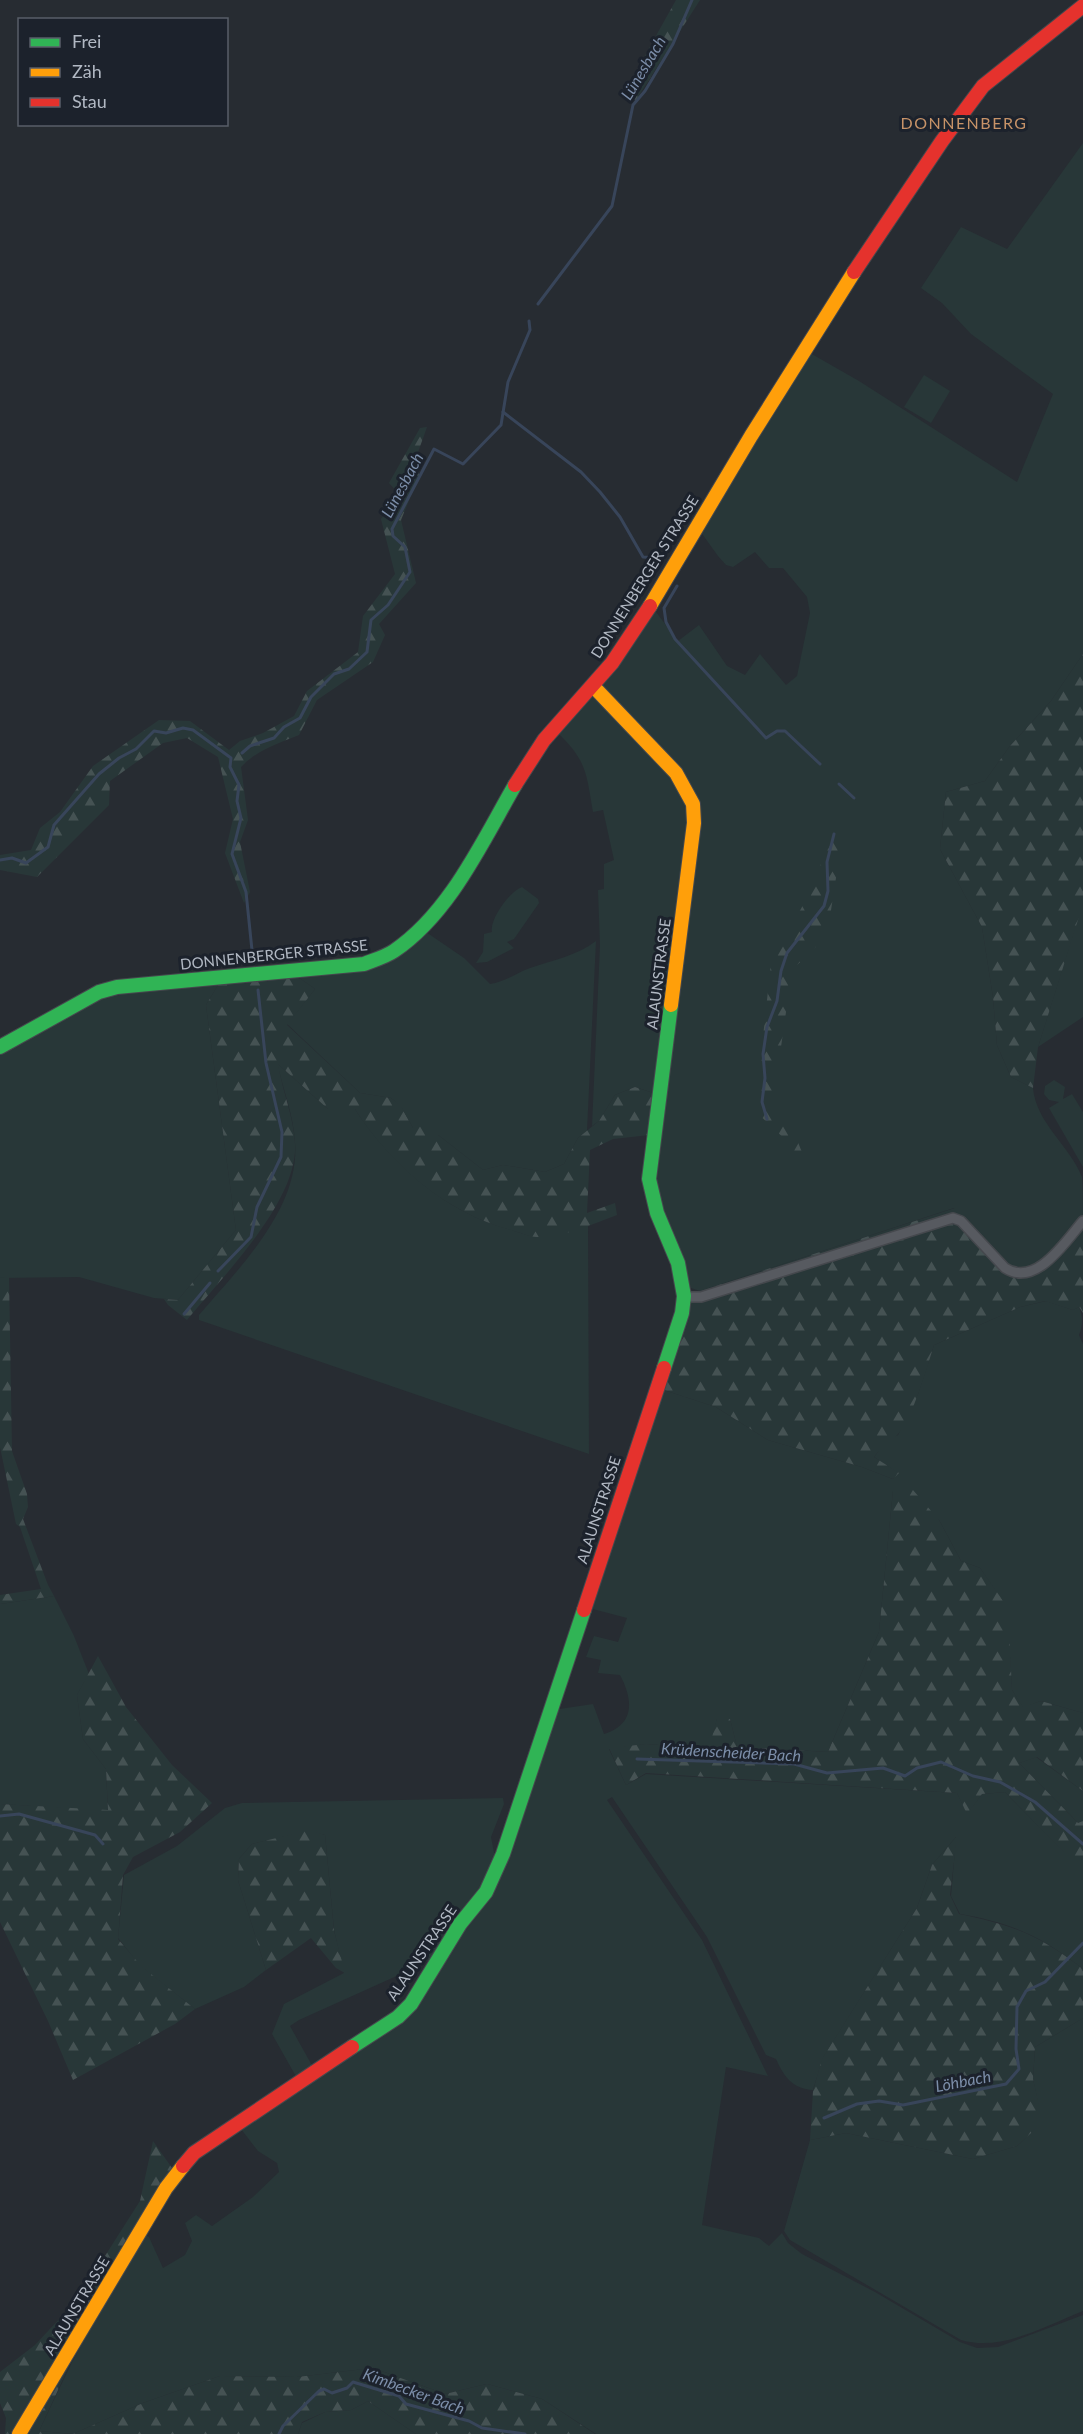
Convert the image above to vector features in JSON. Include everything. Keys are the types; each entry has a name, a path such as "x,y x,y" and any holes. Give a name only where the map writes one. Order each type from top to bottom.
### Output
{"street":[{"name":"DONNENBERGER STRASSE","path":"0,1047 81,1000 117,987 380,961 403,945 441,903 545,739 620,652 859,262 938,146 983,86 1083,6"},
{"name":"ALAUNSTRASSE","path":"19,2434 166,2188 185,2162 194,2153 398,2017 411,2004 460,1923 490,1886 503,1854 687,1297 681,1276 653,1207 649,1179 694,823 693,804 676,773 593,686"},
{"path":"687,1297 700,1297 953,1218 961,1221 1005,1268 1024,1274 1037,1269 1052,1256 1083,1221"}],"green space":[{"path":"676,0 700,0 636,100 623,95"},
{"path":"1083,143 1083,654 1051,701 1010,746 985,781 946,792 940,849 982,927 993,997 997,1045 1011,1077 1033,1088 1040,1112 1077,1166 1082,1177 1083,1224 1037,1273 1008,1265 954,1208 700,1291 691,1288 656,1187 699,823 693,787 603,689 603,681 653,608 678,641 699,625 727,666 745,675 760,654 786,685 797,676 810,613 807,597 783,568 769,568 755,552 733,567 726,565 700,531 810,353 859,381 1017,482 1053,394 971,334 942,303 921,288 961,227 1007,249"},
{"path":"924,375 950,391 931,423 904,407"},
{"path":"427,427 417,455 419,476 401,520 416,583 379,624 385,635 373,662 317,700 299,735 261,752 241,767 248,820 240,842 250,892 244,903 225,853 233,819 218,757 187,738 163,743 110,781 109,805 37,877 0,870 0,855 31,850 40,828 60,812 93,766 159,720 190,721 229,750 240,741 263,733 294,716 307,691 358,652 363,616 395,574 381,519 400,495 389,483 420,428"},
{"path":"1083,654 1083,904 1038,1047 1033,1088 1011,1077 997,1045 993,997 982,927 940,849 946,792 985,781 1010,746 1051,701"},
{"path":"591,697 597,697 671,777 687,805 688,823 653,1093 635,1087 615,1095 599,1121 592,1126 600,945 598,890 604,889 604,864 614,860 603,810 593,812 584,768 574,751 557,732"},
{"path":"829,825 842,839 827,936 792,970 773,1103 795,1135 812,1177 799,1168 790,1144 755,1111 771,963 818,878"},
{"path":"522,887 538,899 539,903 514,939 507,942 514,948 487,962 476,963 483,952 484,934 492,932 494,920 501,906"},
{"path":"1082,905 1083,1017 1038,1047"},
{"path":"423,930 464,958 490,984 572,954 596,941 587,1131 578,1138 564,1164 545,1172 503,1165 483,1170 438,1135 413,1128 401,1107 391,1098 360,1093 287,1024 315,989 295,975 364,968"},
{"path":"295,975 315,989 287,1025 360,1093 391,1098 401,1106 413,1128 433,1124 438,1135 483,1170 503,1165 545,1172 564,1164 578,1138 599,1121 615,1095 635,1087 653,1093 649,1135 613,1139 590,1150 587,1213 615,1203 617,1215 568,1232 537,1237 487,1222 464,1212 442,1199 403,1167 385,1149 355,1109 328,1109 278,1064 294,1134 293,1166 284,1190 255,1238 187,1320 164,1299 178,1300 236,1230 206,1005 220,982"},
{"path":"220,982 206,1005 236,1230 178,1300 154,1298 79,1277 0,1278 0,1052 82,1004 119,991"},
{"path":"277,1063 328,1109 355,1109 369,1129 403,1167 443,1199 465,1212 532,1236 551,1235 588,1225 589,1454 199,1320 199,1315 264,1236 288,1191 294,1167 295,1143"},
{"path":"1054,1080 1065,1087 1063,1099 1072,1094 1083,1112 1083,1167 1049,1108 1059,1102 1049,1100 1044,1094 1045,1086"},
{"path":"955,1208 1008,1265 1037,1273 1083,1224 1083,1313 1079,1307 1073,1310 1045,1301 1020,1307 934,1345 919,1391 904,1425 896,1437 874,1457 899,1473 893,1479 862,1467 768,1440 716,1407 661,1389 690,1299 700,1291"},
{"path":"9,1277 12,1451 27,1494 28,1507 23,1519 54,1596 0,1604 0,1595 41,1589 20,1527 16,1524 0,1447 0,1278"},
{"path":"1046,1301 1073,1310 1079,1307 1082,1317 1079,1335 1083,1344 1083,1713 1041,1701 1023,1708 1012,1690 1007,1608 980,1568 961,1561 939,1520 893,1491 879,1632 828,1752 737,1747 730,1719 717,1719 710,1749 646,1744 609,1749 626,1785 646,1774 957,1793 967,1813 982,1794 1005,1792 1083,1871 1083,1969 1039,1939 1011,1927 960,1914 951,1896 956,1837 932,1865 917,1908 823,2058 813,2090 800,2087 790,2081 776,2059 766,2055 707,1937 612,1797 607,1800 702,1940 768,2076 726,2067 702,2225 759,2238 769,2246 782,2233 788,2243 802,2254 875,2292 960,2342 977,2348 998,2347 1083,2315 1083,2434 596,2434 542,2399 487,2384 445,2394 373,2368 297,2377 220,2376 143,2403 73,2434 39,2431 72,2362 143,2234 149,2237 163,2268 185,2255 192,2241 185,2223 196,2215 212,2226 253,2197 279,2172 277,2163 258,2151 241,2129 400,2019 483,1902 553,1710 593,1704 604,1734 621,1725 626,1718 629,1711 628,1694 620,1675 598,1673 601,1660 586,1657 594,1636 618,1642 627,1618 589,1608 661,1389 716,1407 768,1440 862,1467 893,1479 898,1473 874,1457 884,1443 898,1435 918,1394 934,1345 1020,1307"},
{"path":"906,1482 939,1520 961,1561 980,1568 1008,1608 1012,1690 1023,1707 1041,1701 1083,1713 1083,1791 1037,1757 1019,1763 1078,1823 1083,1821 1083,1872 1005,1792 982,1794 967,1814 957,1793 646,1773 626,1785 609,1748 646,1744 709,1749 717,1718 730,1719 737,1747 828,1752 879,1632 893,1491"},
{"path":"54,1596 74,1636 89,1674 77,1695 83,1739 106,1769 108,1811 0,1804 0,1604"},
{"path":"98,1656 126,1707 172,1765 212,1803 180,1832 133,1857 123,1875 118,1939 141,1966 195,2009 175,2024 73,2080 48,2021 0,1922 0,1804 108,1810 106,1769 83,1739 77,1695"},
{"path":"1036,1757 1083,1791 1083,1822 1078,1823 1019,1763"},
{"path":"503,1798 504,1804 491,1837 496,1863 484,1887 431,1961 421,1961 401,1974 290,2026 314,2069 298,2080 272,2034 284,2004 344,1973 334,1930 325,1835 309,1831 252,1844 239,1859 238,1880 266,1970 244,1987 195,2009 140,1966 118,1938 124,1875 177,1846 225,1808 242,1803"},
{"path":"309,1830 325,1835 334,1931 345,1973 336,1968 311,1938 266,1970 238,1880 239,1859 252,1844"},
{"path":"957,1836 950,1895 959,1914 995,1922 1025,1933 1053,1948 1083,1969 1083,2018 1035,2047 1033,2079 1043,2122 1017,2146 973,2159 846,2133 810,2140 813,2091 822,2059 917,1908 932,1865"},
{"path":"1083,2018 1083,2311 1039,2330 1008,2340 976,2343 961,2340 790,2240 784,2231 810,2140 846,2133 973,2159 1017,2146 1042,2122 1033,2079 1035,2047"},
{"path":"153,2141 172,2168 142,2234 71,2362 39,2431 72,2434 5,2434 6,2418 0,2403 0,2372 35,2345 77,2300 140,2201"},
{"path":"373,2368 445,2394 487,2384 542,2399 595,2434 416,2434 368,2401 351,2410 325,2412 302,2422 298,2434 73,2434 143,2403 220,2376 297,2377"},
{"path":"368,2401 416,2434 298,2434 302,2423 325,2412 351,2410"}],"waterway":[{"name":"Lünesbach","path":"538,304 612,206 633,105 645,91 673,44 692,0"},
{"name":"Lünesbach","path":"242,753 250,746 274,738 284,727 300,718 311,697 334,674 349,669 367,652 371,620 388,605 410,572 405,547 393,536 392,529 434,449 463,464 501,425 508,382 530,330 529,321"},
{"path":"503,412 581,472 620,517 643,557 658,558"},
{"path":"677,586 664,608 666,622 675,639 766,738 777,731 785,731 820,764"},
{"name":"Lünesbach","path":"0,860 12,858 26,863 48,847 54,825 99,774 119,758 136,749 154,731 166,733 183,728 193,730 231,758 230,767 239,785 237,801 241,818 232,854 246,892 253,960"},
{"path":"839,784 854,798"},
{"path":"767,1119 762,1102 765,1078 763,1054 767,1027 777,1001 781,971 787,953 824,906 828,891 827,862 834,834"},
{"path":"218,1271 251,1237 257,1207 281,1157 282,1132 266,1063 258,990"},
{"path":"184,1314 210,1283"},
{"name":"Krüdenscheider Bach","path":"637,1759 794,1764 827,1773 883,1768 905,1776 917,1768 941,1762 973,1776 1000,1782 1035,1802 1083,1844"},
{"path":"0,1816 19,1814 95,1835 103,1844"},
{"name":"Löhbach","path":"824,2118 857,2104 879,2101 903,2105 1006,2084 1019,2069 1016,2049 1017,2007 1026,1991 1045,1982 1083,1943"},
{"name":"Kimbecker Bach","path":"279,2434 283,2426 319,2391 324,2389 332,2393 347,2388 353,2382 399,2396 406,2404 469,2421 482,2428 525,2434"}],"traffic: fast":[{"path":"0,1047 99,992 117,987 364,964 387,955 414,935 448,897 477,853 515,785"},
{"path":"664,1368 682,1313 684,1296 678,1263 657,1213 649,1179 671,1005"},
{"path":"352,2047 398,2017 411,2004 460,1924 486,1892 503,1854 584,1610"}],"traffic: slow":[{"path":"650,606 751,436 854,272"},
{"path":"593,686 676,773 693,804 694,823 671,1005"},
{"path":"19,2434 166,2188 183,2166"}],"traffic: jam":[{"path":"854,272 942,141 983,86 1083,6"},
{"path":"515,785 544,740 612,663 650,606"},
{"path":"584,1610 664,1368"},
{"path":"183,2166 194,2153 352,2047"}],"district":[{"name":"DONNENBERG","path":"964,123"}]}
